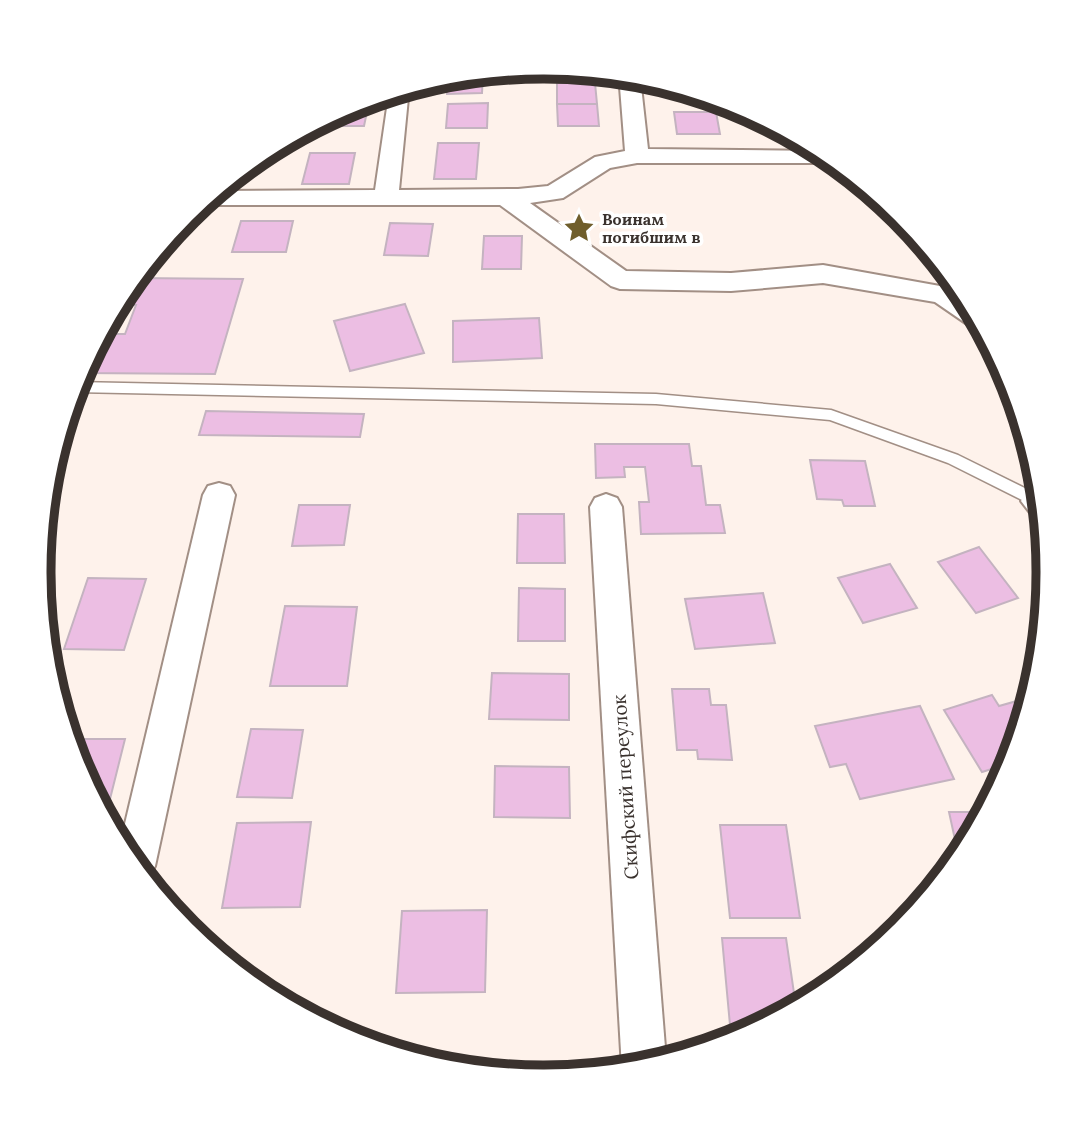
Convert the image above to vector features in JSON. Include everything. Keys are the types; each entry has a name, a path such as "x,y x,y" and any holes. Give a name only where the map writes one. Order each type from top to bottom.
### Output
{"street":[{"path":"630,87 637,156"},
{"path":"386,198 399,101"},
{"path":"223,199 505,197 554,193 603,162 637,156 810,158"},
{"path":"505,197 620,280 730,282 823,274 942,294 956,303"},
{"path":"138,852 219,495"},
{"name":"Скифский переулок","path":"606,507 643,1054"}],"lane":[{"path":"86,387 656,399 831,415 953,459 1030,497"}],"building":[{"path":"483,83 482,93 447,94 447,89"},
{"path":"557,83 595,83 597,104 557,104"},
{"path":"488,103 487,128 446,128 448,104"},
{"path":"557,104 597,104 599,126 558,126"},
{"path":"367,112 364,126 335,126"},
{"path":"674,112 716,112 720,134 677,134"},
{"path":"438,143 479,143 476,179 434,179"},
{"path":"310,153 355,153 349,184 302,184"},
{"path":"241,221 293,221 286,252 232,252"},
{"path":"390,223 433,224 428,256 384,255"},
{"path":"484,236 522,236 521,269 482,269"},
{"path":"149,278 243,279 215,374 93,373 113,334 125,334 136,305 130,305"},
{"path":"405,304 424,353 350,371 334,321"},
{"path":"539,318 542,358 453,362 453,321"},
{"path":"206,411 364,414 360,437 199,435"},
{"path":"595,444 689,444 692,466 701,466 706,505 720,505 725,533 641,534 639,502 649,502 645,467 624,467 625,477 596,478"},
{"path":"810,460 865,461 875,506 844,506 842,500 817,499"},
{"path":"299,505 350,505 344,545 292,546"},
{"path":"518,514 564,514 565,563 517,563"},
{"path":"979,547 1018,598 976,613 938,562"},
{"path":"890,564 917,608 863,623 838,578"},
{"path":"88,578 146,579 124,650 64,649"},
{"path":"519,588 565,589 565,641 518,641"},
{"path":"763,593 775,643 695,649 685,599"},
{"path":"285,606 357,607 347,686 270,686"},
{"path":"492,673 569,674 569,720 489,719"},
{"path":"672,689 709,689 711,705 726,705 732,760 698,759 697,750 677,750"},
{"path":"992,695 999,706 1019,700 996,768 982,772 944,710"},
{"path":"920,706 954,779 860,799 846,764 830,767 815,726"},
{"path":"251,729 303,730 292,798 237,797"},
{"path":"80,739 125,739 109,803"},
{"path":"495,766 569,767 570,818 494,817"},
{"path":"949,812 973,812 970,818 955,842"},
{"path":"311,822 300,907 222,908 237,823"},
{"path":"720,825 786,825 800,918 730,918"},
{"path":"487,910 485,992 396,993 402,911"},
{"path":"722,938 786,938 794,996 730,1028"},
{"path":"495,1062 569,1064 544,1065"}],"place":[{"name":"Воинам погибшим в","path":"579,228"}]}
